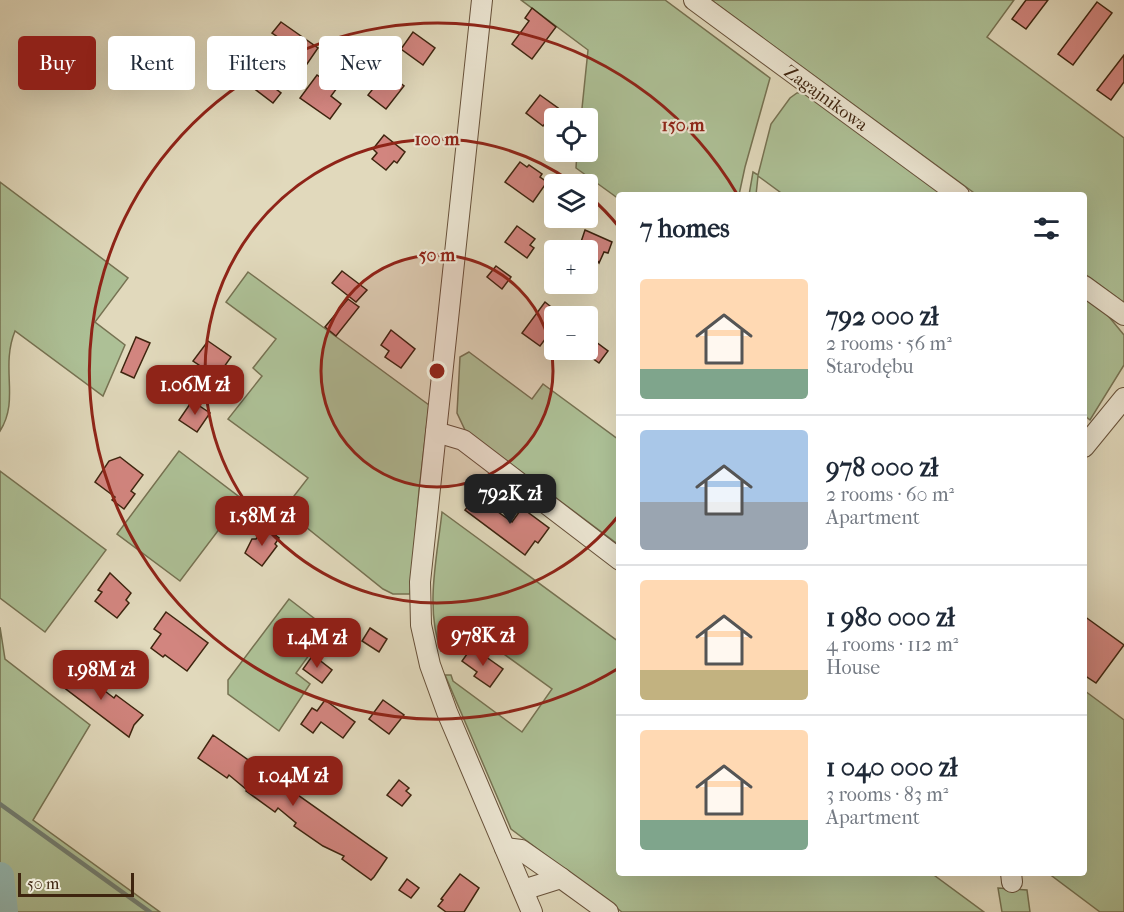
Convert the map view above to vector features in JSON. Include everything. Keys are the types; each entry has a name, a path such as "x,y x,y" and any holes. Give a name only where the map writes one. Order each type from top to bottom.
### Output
{"street":[{"path":"482,0 420,582 421,625 429,665 447,712 532,912"},
{"name":"Zagajnikowa","path":"694,0 955,192"},
{"path":"1087,288 1124,315"},
{"path":"1087,443 1124,398"},
{"path":"436,432 463,440 616,557"},
{"path":"505,848 521,850 608,912"},
{"path":"523,890 561,878"}],"green space":[{"path":"521,0 665,0 770,78 740,192 616,192 616,197 598,184 598,174 584,174 576,168 576,162 598,162 598,108 582,108 588,50"},
{"path":"711,0 1014,0 987,37 1124,138 1124,303 1087,275 1087,192 973,192"},
{"path":"807,92 945,192 780,192 758,176 756,192 750,192 753,172 758,175 771,124 790,98 797,93"},
{"path":"0,182 128,278 95,322 125,345 103,396 15,331 9,358 9,408 0,431"},
{"path":"248,272 429,405 410,594 393,594 383,589 296,519 287,505 308,478 228,419 262,376 253,368 276,339 226,302"},
{"path":"1087,297 1105,312 1124,335 1124,365 1090,420 1087,418"},
{"path":"469,352 532,399 543,384 616,438 616,543 465,430 457,413 460,357"},
{"path":"179,451 242,499 180,581 117,534"},
{"path":"0,471 106,550 45,632 0,598"},
{"path":"442,512 616,640 616,876 935,876 984,912 622,912 511,829 445,675 451,675 453,681 522,732 552,689 475,633 441,651 434,618 435,565"},
{"path":"289,599 328,629 296,673 310,684 279,731 228,694 228,680"},
{"path":"0,627 5,659 90,725 33,820 160,912 0,912"},
{"path":"1087,692 1124,720 1124,912 1100,912 1052,876 1087,876"},
{"path":"998,888 1027,890 1030,912 1002,912"}],"building":[{"path":"1026,0 1048,0 1026,29 1012,19"},
{"path":"1097,2 1112,13 1073,65 1058,54"},
{"path":"532,8 556,27 532,59 512,44 529,21 525,18"},
{"path":"281,22 301,36 276,36 272,33"},
{"path":"413,32 435,48 423,65 402,48"},
{"path":"307,40 318,48 307,64"},
{"path":"1124,55 1124,82 1111,100 1097,90"},
{"path":"317,75 319,90 335,90 331,96 341,104 330,119 300,98"},
{"path":"256,90 277,90 281,93 273,103"},
{"path":"372,90 401,90 386,109 368,95"},
{"path":"540,95 558,108 544,108 543,126 526,113"},
{"path":"384,135 405,152 397,163 394,161 386,170 372,159 377,153 373,149"},
{"path":"520,162 542,174 540,177 544,180 544,186 533,202 505,182"},
{"path":"517,226 535,239 530,245 534,248 527,258 505,242"},
{"path":"585,230 612,242 608,253 604,252 599,263 598,240 582,240"},
{"path":"496,266 511,277 502,289 487,277"},
{"path":"342,271 367,290 356,302 332,283"},
{"path":"348,299 359,307 336,336 325,327"},
{"path":"545,302 550,306 544,306 544,341 540,346 522,333"},
{"path":"391,330 415,349 401,368 385,357 389,351 381,345"},
{"path":"136,337 150,343 134,378 121,372"},
{"path":"208,341 231,357 217,377 193,361"},
{"path":"598,344 608,351 599,363 595,360 598,360"},
{"path":"192,401 210,413 197,432 179,420"},
{"path":"120,457 143,475 131,491 135,494 124,509 112,500 115,497 95,482 109,461"},
{"path":"476,496 512,522 522,508 549,528 538,543 535,541 525,555 465,510"},
{"path":"265,527 279,538 275,544 277,546 262,566 245,553 252,539 256,539"},
{"path":"110,573 131,593 126,600 129,603 117,618 95,601 102,592 98,590"},
{"path":"166,612 208,643 187,671 151,648 161,634 154,629"},
{"path":"1087,618 1124,645 1096,683 1087,677"},
{"path":"370,628 387,639 379,652 362,641"},
{"path":"472,647 503,669 490,687 474,676 477,672 462,661"},
{"path":"313,655 332,670 322,683 303,669"},
{"path":"71,665 114,698 116,695 143,715 134,725 129,737 58,683"},
{"path":"325,700 355,722 343,738 321,722 313,733 301,724 312,708 317,711"},
{"path":"383,700 404,715 389,734 369,719"},
{"path":"213,735 387,858 374,877 371,880 342,859 344,856 323,846 294,826 296,823 278,808 275,812 246,791 229,775 227,778 198,758"},
{"path":"399,780 409,788 406,791 411,795 402,806 387,795"},
{"path":"460,874 479,888 464,912 446,912 438,906"},
{"path":"407,879 419,888 411,898 399,890"}],"waterway":[{"path":"0,804 150,912"},
{"path":"0,876 4,912"}]}
